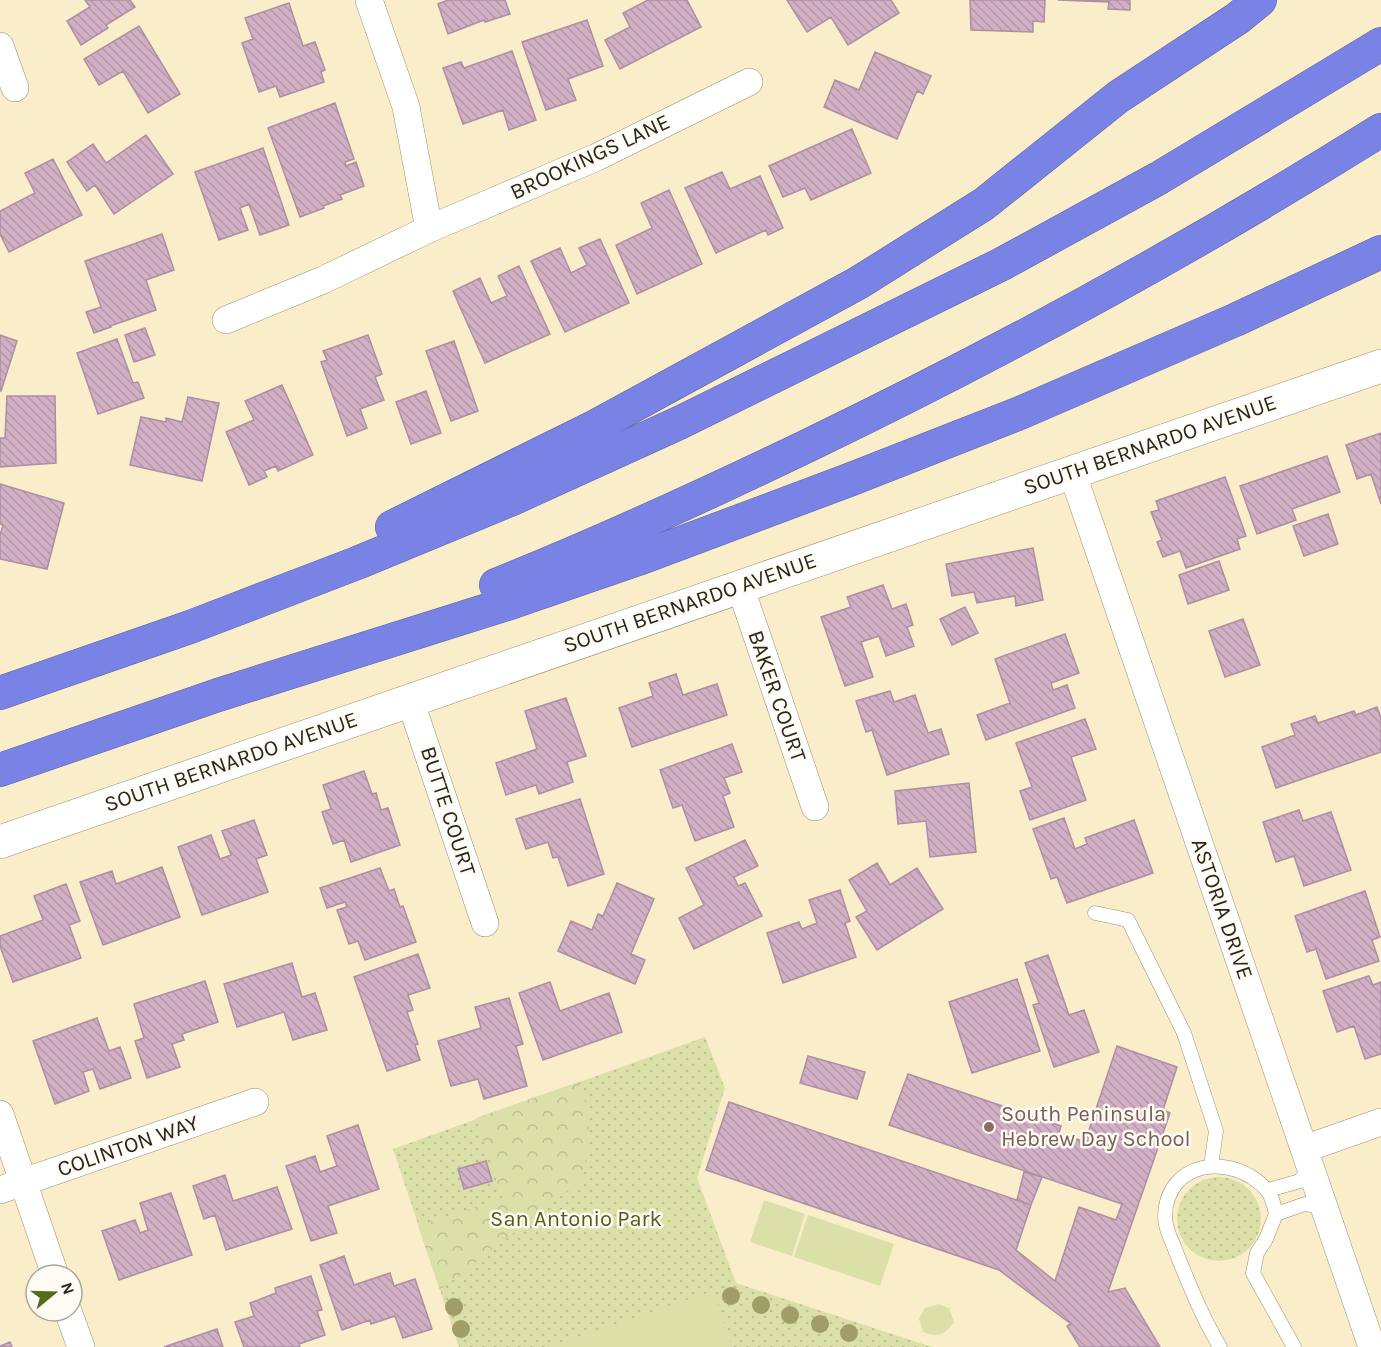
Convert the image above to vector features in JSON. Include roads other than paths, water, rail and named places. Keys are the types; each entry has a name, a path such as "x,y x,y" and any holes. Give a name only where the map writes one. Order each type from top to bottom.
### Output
{"highway":[{"path":"190,627 596,426 858,284 984,204 1118,97 1238,18 1260,0"},
{"path":"0,693 190,627 357,564 512,499 679,423 1002,264 1158,178 1381,44"},
{"path":"218,695 542,567 717,490 881,410 1063,316 1198,240 1381,130"},
{"path":"0,770 218,695 513,602 638,559 849,480 1020,413 1235,320 1381,252"}],"street":[{"path":"369,0 406,107 429,229"},
{"path":"0,46 15,88"},
{"name":"BROOKINGS LANE","path":"226,320 323,280 429,229 597,157 749,82"},
{"name":"SOUTH BERNARDO AVENUE","path":"0,842 1381,366"},
{"name":"ASTORIA DRIVE","path":"1072,471 1372,1347"},
{"name":"BAKER COURT","path":"740,586 815,807"},
{"name":"BUTTE COURT","path":"410,700 485,923"},
{"name":"COLINTON WAY","path":"11,1187 255,1102"},
{"path":"0,1114 11,1187 49,1263"},
{"path":"1307,1158 1381,1122"},
{"path":"72,1323 81,1347"}],"lane":[{"path":"1095,913 1128,920 1184,1033 1216,1131 1211,1166"},
{"path":"1268,1190 1300,1180 1307,1158"},
{"path":"1220,1347 1184,1273 1168,1234 1165,1217 1168,1200 1176,1186 1188,1174 1204,1167 1221,1165 1237,1169 1268,1190 1276,1214 1266,1239 1257,1253 1253,1273 1294,1347"},
{"path":"1276,1214 1305,1203 1325,1208"}],"place":[{"name":"South Peninsula Hebrew Day School","path":"989,1127"}],"park label":[{"name":"San Antonio Park","path":"576,1219"}]}
